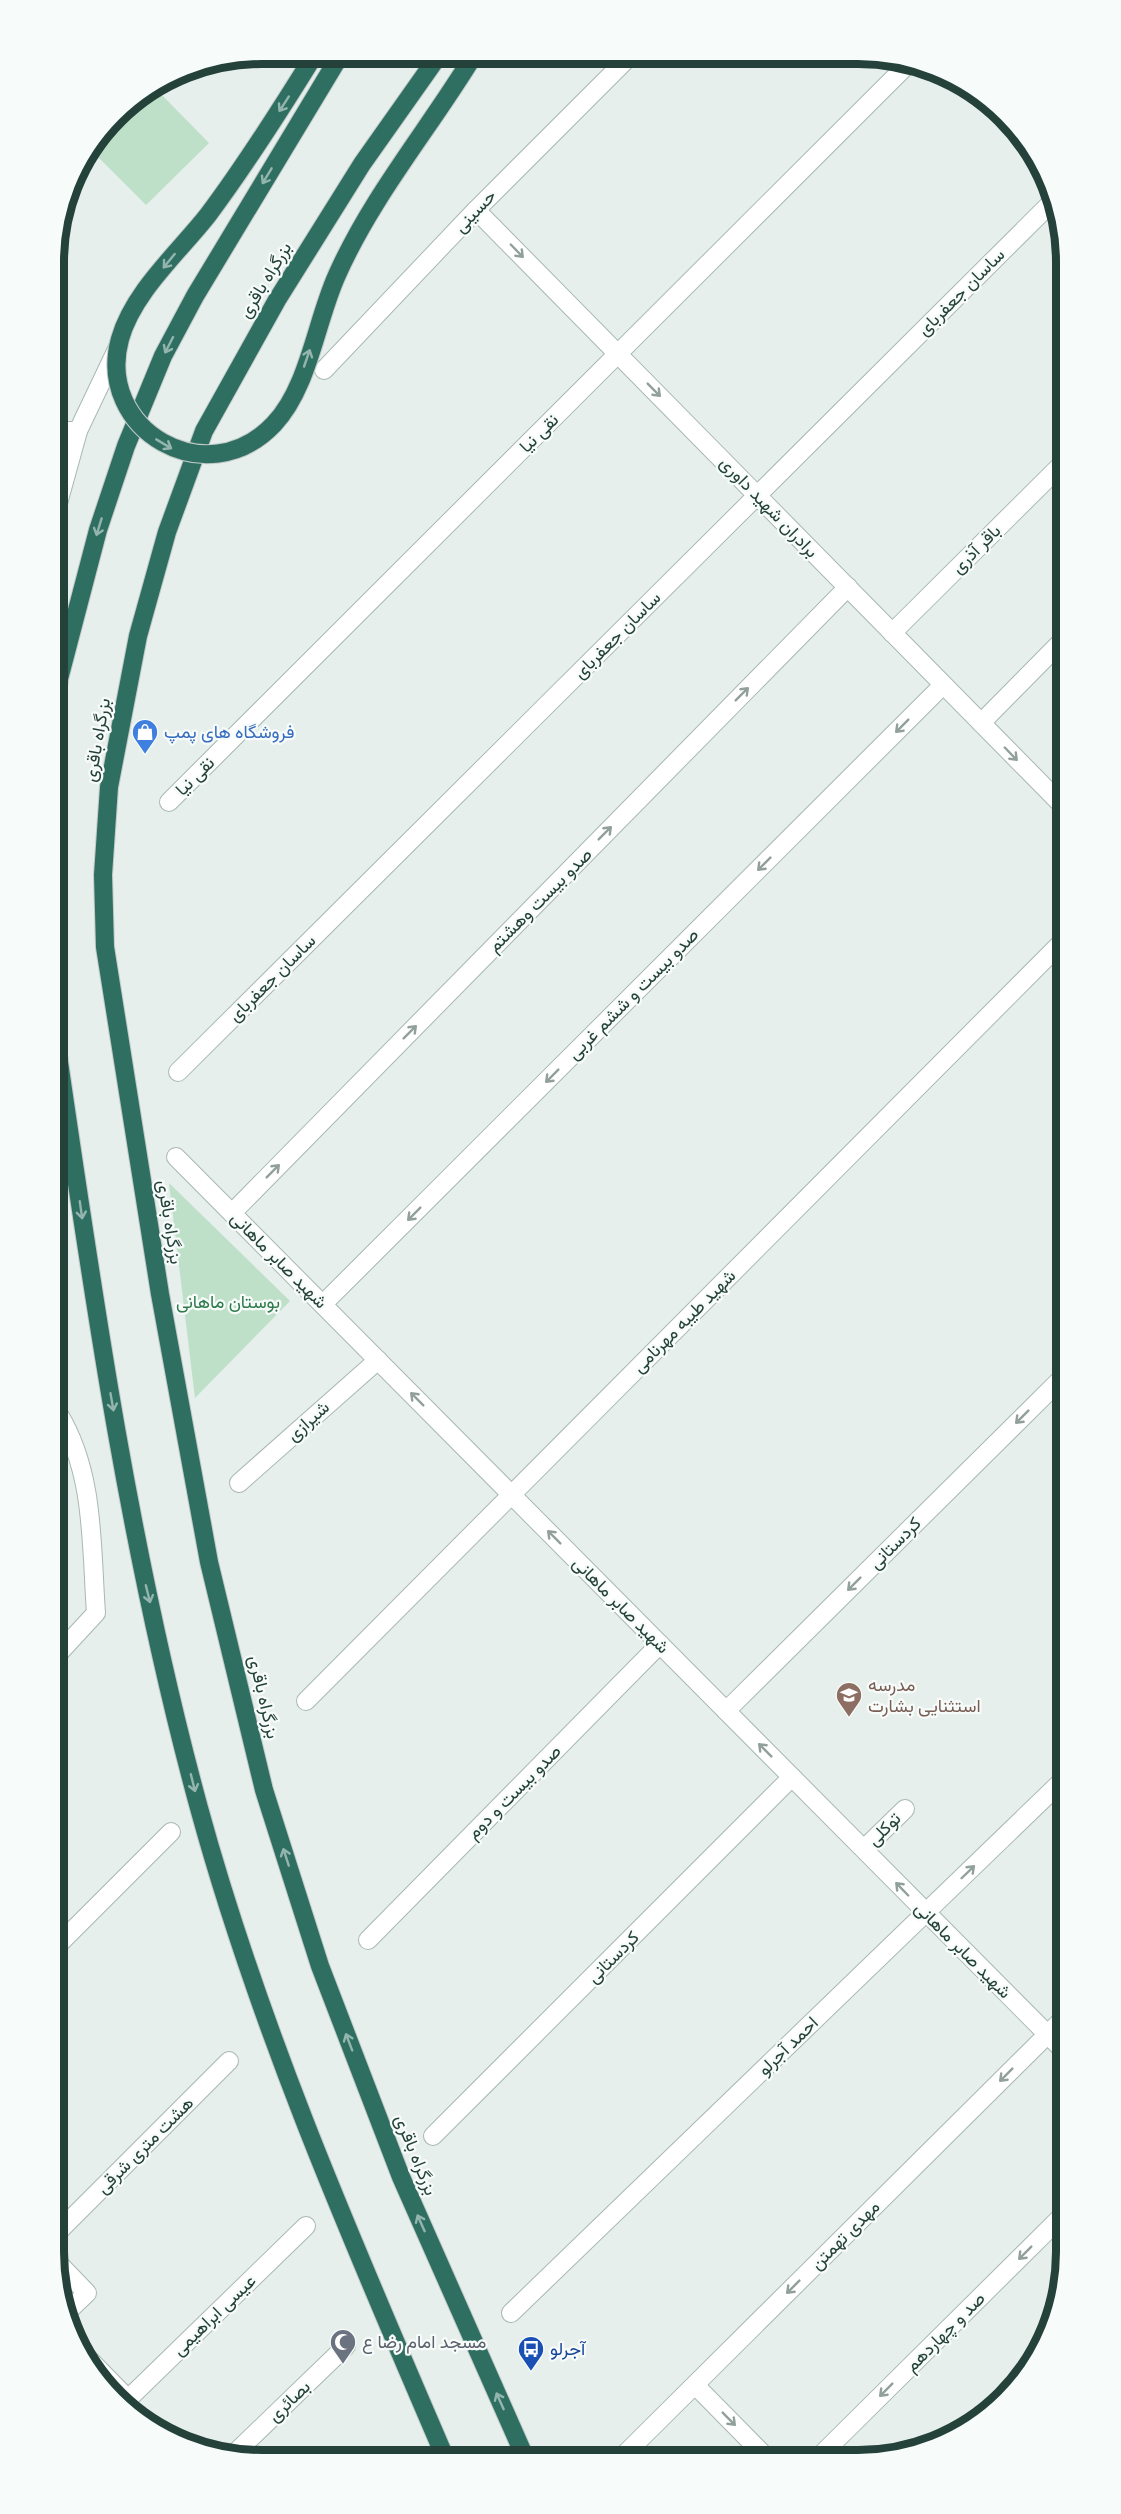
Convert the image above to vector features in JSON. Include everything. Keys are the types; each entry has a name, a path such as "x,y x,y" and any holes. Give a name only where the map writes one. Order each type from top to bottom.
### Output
{"highway":[{"path":"309,64 239,172 150,284 121,336 116,371 120,393 145,430 176,451 209,454 226,452 242,447 259,437 274,424 287,406 300,379 337,274 365,221 468,64"},
{"path":"65,657 98,530 126,446 164,356 195,296 335,64"},
{"name":"بزرگراه باقری","path":"433,64 362,164 277,300 204,431 167,532 138,636 109,787 103,875 105,935 158,1283 209,1562 264,1790 320,1966 401,2177 522,2450"},
{"path":"65,1101 94,1305 144,1578 199,1808 255,1989 326,2177 442,2450"}],"street":[{"name":"حسینی","path":"324,370 476,210 622,64"},
{"name":"نقی نیا","path":"169,802 902,70"},
{"name":"ساسان جعفربای","path":"178,1072 1048,206"},
{"name":"برادران شهید داوری","path":"476,210 1056,799"},
{"path":"65,478 78,431 142,295"},
{"path":"65,431 78,431"},
{"name":"باقر آذری","path":"892,633 1056,470"},
{"name":"صدو بیست وهشتم","path":"232,1213 848,587"},
{"path":"981,723 1056,647"},
{"name":"صدو بیست و ششم غربی","path":"323,1304 943,685"},
{"name":"شهید طیبه مهرنامی","path":"306,1701 1056,948"},
{"name":"شهید صابر ماهانی","path":"176,1157 1056,2043"},
{"name":"شیرازی","path":"239,1483 378,1360"},
{"name":"کردستانی","path":"726,1710 1056,1384"},
{"path":"64,1423 84,1477 92,1527 96,1613 64,1648"},
{"name":"صدو بیست و دوم","path":"368,1940 660,1644"},
{"name":"کردستانی","path":"433,2136 792,1777"},
{"name":"احمد آجرلو","path":"511,2313 1056,1787"},
{"name":"توکلی","path":"864,1849 904,1809"},
{"path":"64,1939 171,1832"},
{"name":"مهدی تهمتن","path":"629,2450 1056,2025"},
{"name":"هشت متری شرقی","path":"64,2226 229,2061"},
{"name":"صد و چهاردهم","path":"826,2450 1056,2222"},
{"name":"عیسی ابراهیمی","path":"130,2398 306,2226"},
{"path":"66,2271 87,2293 73,2307"},
{"name":"بصائری","path":"240,2448 346,2346"},
{"path":"694,2385 758,2450"}],"green space":[{"path":"160,94 209,143 146,205 96,155 105,142 132,114"},
{"name":"بوستان ماهانی","path":"169,1183 290,1301 195,1398"}],"place":[{"name":"فروشگاه های پمپ","path":"145,755"},
{"name":"مدرسه استثنایی بشارت","path":"849,1718"},
{"name":"مسجد امام رضا ع","path":"343,2365"},
{"name":"آجرلو","path":"531,2372"}]}
